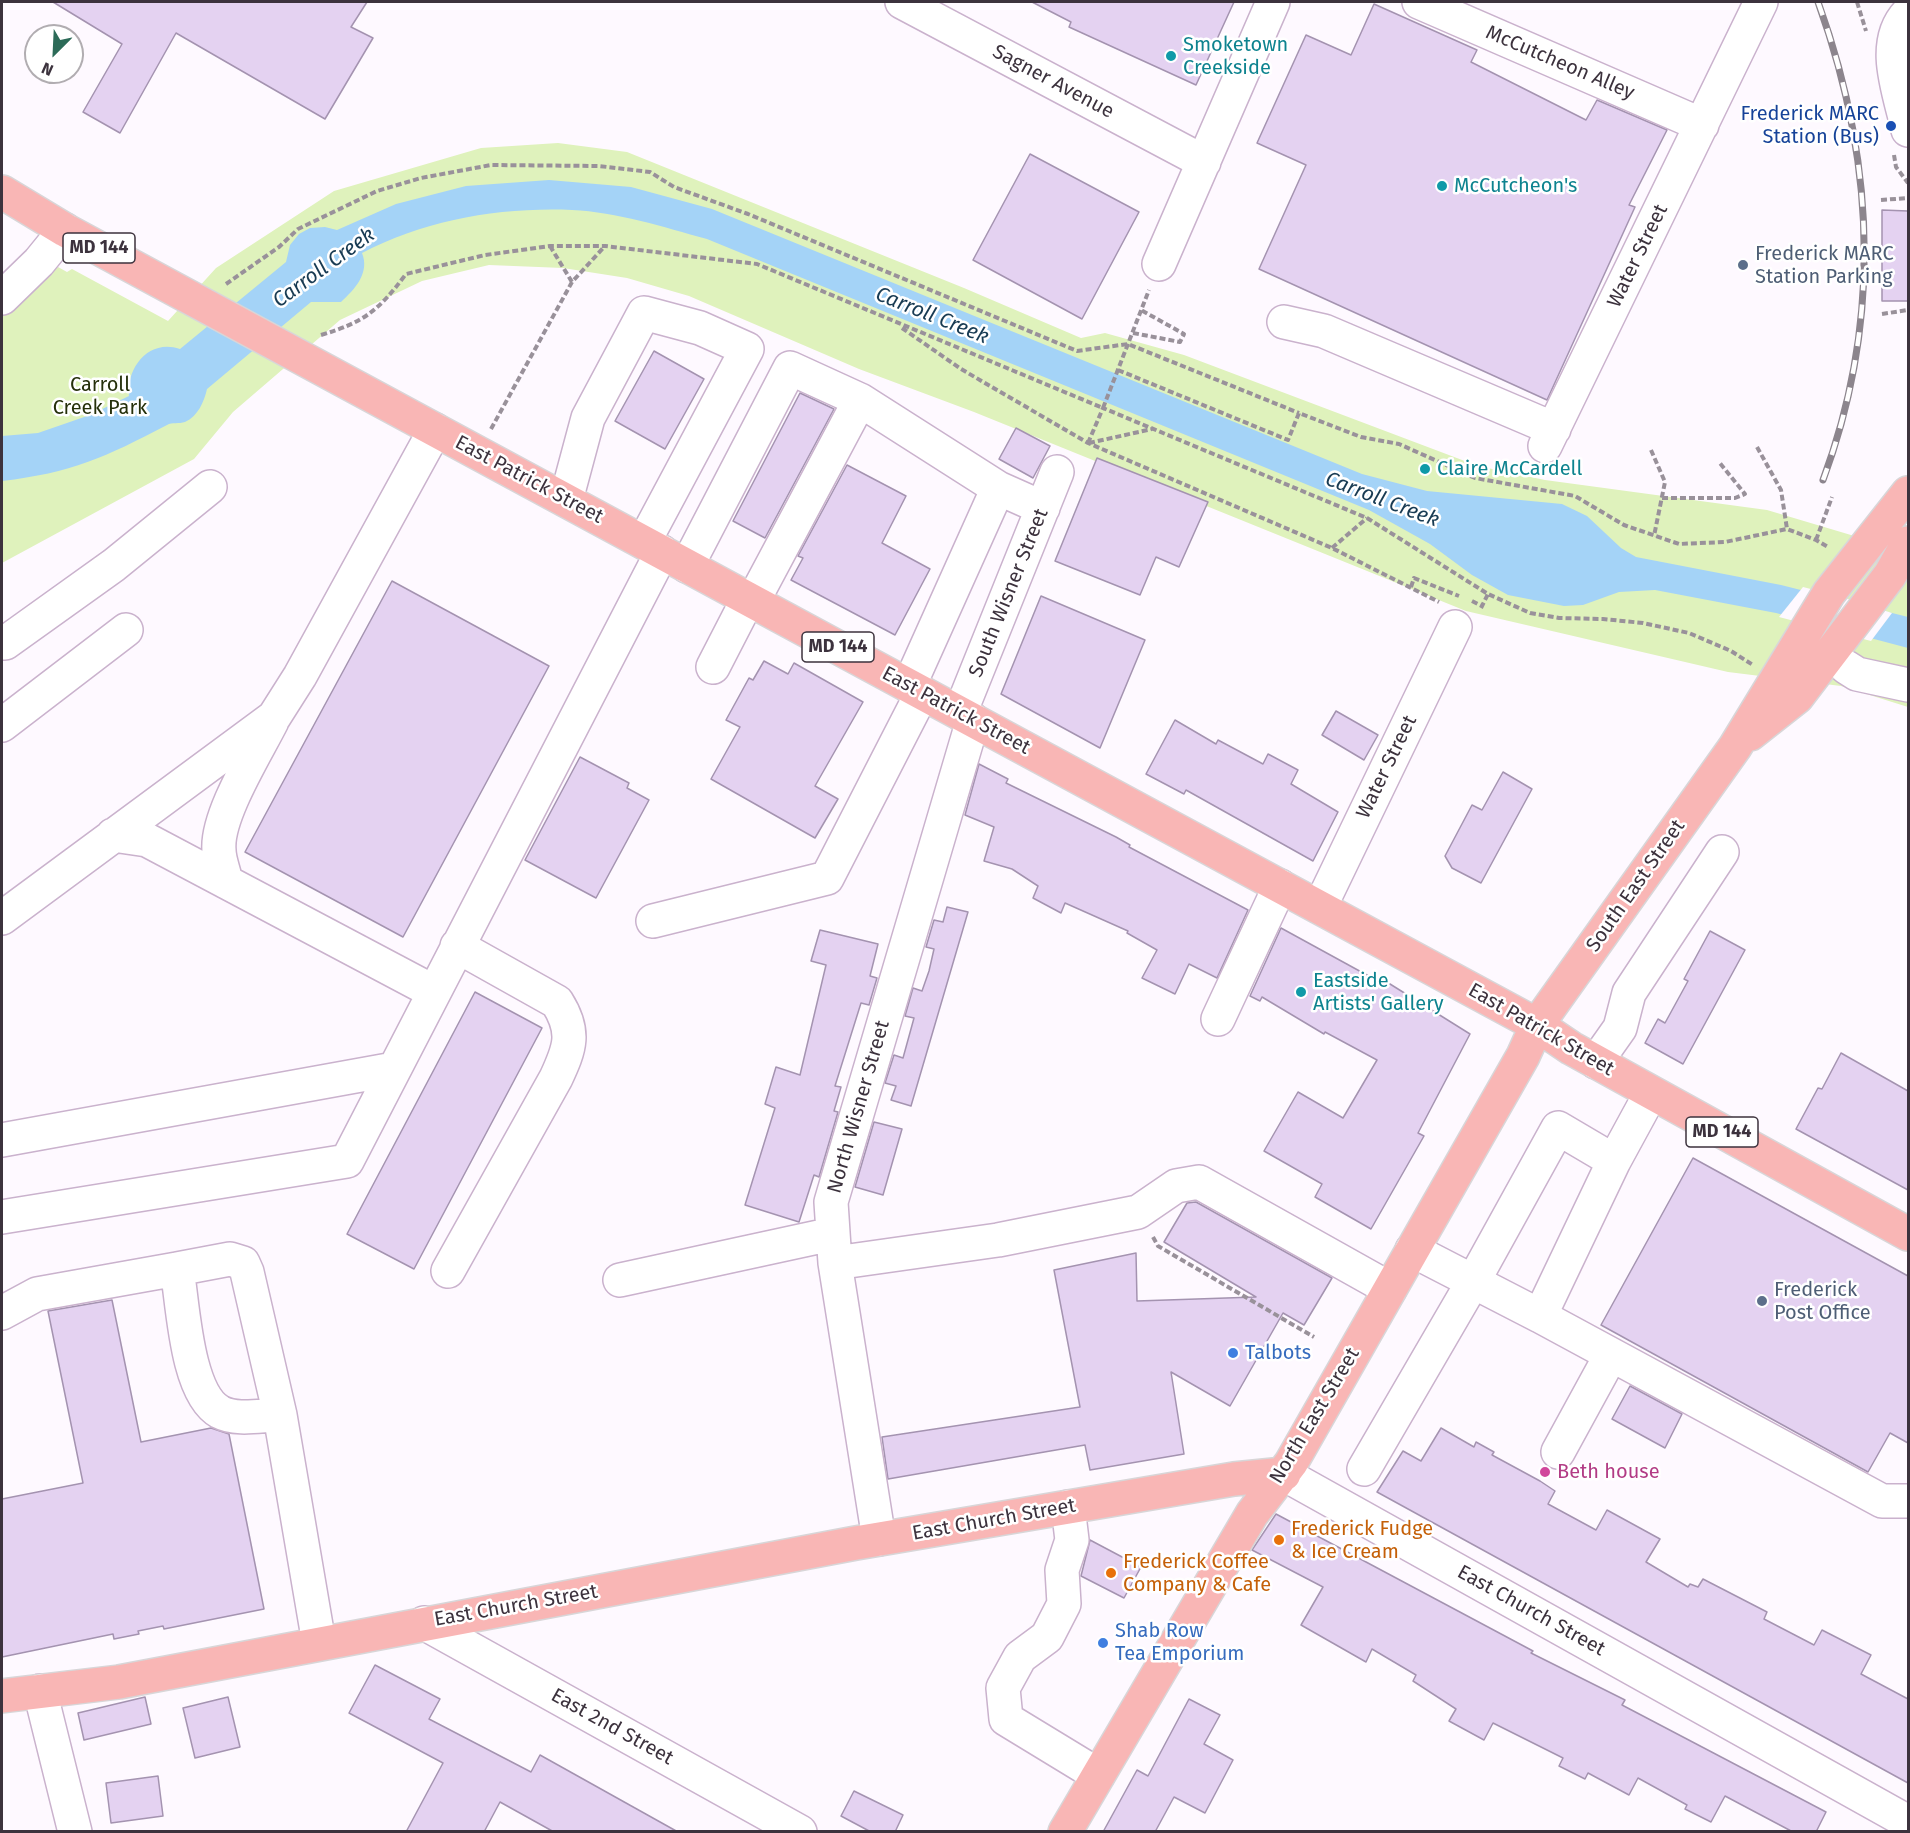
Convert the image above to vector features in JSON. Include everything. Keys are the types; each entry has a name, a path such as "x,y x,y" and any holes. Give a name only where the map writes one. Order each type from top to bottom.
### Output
{"main road":[{"name":"East Patrick Street","path":"2,192 65,230 220,299 272,341 1538,1025 1596,1062 1908,1234"},
{"name":"South East Street","path":"1538,1025 1735,747 1828,593 1908,493"},
{"name":"South East Street","path":"1735,747 1797,697 1844,653 1866,605 1890,576 1908,543"},
{"name":"North East Street","path":"1065,1832 1252,1514 1284,1474 1523,1056 1538,1025"},
{"name":"East Church Street","path":"2,1696 119,1682 879,1539 1234,1479 1284,1474"}],"street":[{"name":"Sagner Avenue","path":"902,2 1204,162"},
{"path":"1159,264 1273,2"},
{"name":"McCutcheon Alley","path":"1419,2 1702,125"},
{"name":"Water Street","path":"1284,322 1324,331 1550,437 1761,2"},
{"path":"1908,14 1896,31 1892,57 1908,130"},
{"path":"5,289 39,262 65,230"},
{"path":"566,500 588,418 644,313 700,328 861,400 998,488 1043,508"},
{"path":"2,1217 347,1161 664,553 747,349"},
{"path":"664,553 790,368"},
{"path":"713,667 861,400"},
{"path":"226,882 219,849 221,828 228,808 274,717 300,676 435,430"},
{"name":"South Wisner Street","path":"967,717 1057,472"},
{"path":"5,643 114,565 210,488"},
{"path":"653,921 827,878 916,689 998,488"},
{"name":"Water Street","path":"1320,907 1449,616"},
{"path":"2,725 126,630"},
{"path":"1844,653 1857,674 1908,685"},
{"path":"2,918 274,717"},
{"name":"North Wisner Street","path":"879,1539 834,1249 831,1202 967,717"},
{"path":"112,835 147,840 434,992"},
{"path":"1596,1062 1620,1028 1629,993 1722,852"},
{"path":"1218,1019 1280,886"},
{"path":"448,1270 556,1078 567,1055 570,1038 566,1017 557,1002 458,946"},
{"path":"2,1140 394,1069"},
{"path":"1540,1316 1614,1161 1651,1092"},
{"path":"1364,1469 1474,1280 1558,1128 1614,1161"},
{"path":"620,1280 834,1249 998,1240 1138,1212 1176,1186 1199,1182 1390,1289"},
{"path":"1412,1250 1474,1280 1882,1501 1908,1501"},
{"path":"2,1313 37,1294 230,1259 243,1263 280,1415 319,1643"},
{"path":"177,1269 193,1370 208,1401 220,1412 237,1417 280,1415"},
{"path":"1558,1452 1620,1360"},
{"name":"East Church Street","path":"1284,1474 1908,1822"},
{"path":"1068,1507 1072,1540 1062,1570 1064,1604 1047,1637 1020,1657 1003,1688 1006,1719 1098,1775"},
{"name":"East 2nd Street","path":"424,1623 800,1832"},
{"path":"40,1691 75,1832"}],"path":[{"path":"220,299 298,229 377,191 421,178 490,165 599,166 650,172 675,187 748,214 1077,351 1128,344 1360,437 1400,444 1475,478 1575,496 1624,525 1679,544 1710,544 1786,529 1816,540 1832,550"},
{"path":"1881,200 1908,198"},
{"path":"550,246 572,282"},
{"path":"491,429 572,282 605,246"},
{"path":"1088,443 1141,310 1184,334 1180,342 1132,333"},
{"path":"1882,314 1908,310"},
{"path":"897,324 961,369 1088,443 1332,548 1411,587 1449,616"},
{"path":"1118,370 1288,440 1299,413"},
{"path":"1103,408 1367,518 1488,594 1530,613 1559,618 1633,622 1689,633 1731,651 1755,667"},
{"path":"1088,443 1152,429"},
{"path":"1757,447 1781,490 1785,504 1786,529"},
{"path":"1651,450 1665,482 1654,536"},
{"path":"1662,498 1735,498 1745,494 1719,462"},
{"path":"1816,540 1832,497"},
{"path":"1332,548 1367,518"},
{"path":"1411,587 1414,578 1482,606 1488,594"},
{"path":"1138,1212 1158,1246 1314,1338"}],"green space":[{"name":"Carroll Creek Park","path":"558,143 627,152 964,288 1081,338 1105,333 1184,355 1478,466 1545,480 1767,510 1908,552 1908,707 1841,686 1728,672 1466,611 974,412 859,369 689,296 627,278 563,268 489,265 422,281 340,320 233,412 194,459 2,563 2,316 19,305 58,267 67,272 72,269 168,321 216,268 334,191 481,148"}],"water":[{"name":"Carroll Creek","path":"549,180 631,187 712,209 1362,474 1427,491 1562,504 1587,516 1621,548 1636,557 1781,585 1908,617 1908,648 1776,613 1655,590 1619,592 1583,605 1564,606 1508,595 1472,575 1430,544 1369,510 707,239 640,221 589,211 517,211 464,218 412,232 362,253 363,274 356,286 341,302 311,302 207,389 200,408 190,419 183,423 169,424 88,462 26,478 2,481 2,436 38,433 90,415 129,396 131,375 142,358 159,348 180,349 286,262 290,245 299,234 310,228 325,227 337,230 396,204 466,186"}],"pier":[{"path":"1803,587 1892,613 1871,641 1779,617"}],"building":[{"path":"53,2 367,2 351,27 373,38 325,119 176,33 120,133 83,112 122,44"},
{"name":"Smoketown Creekside","path":"1032,2 1234,2 1196,85 1069,27 1071,22"},
{"name":"McCutcheon's","path":"1374,4 1477,50 1471,62 1586,120 1597,100 1667,130 1629,205 1635,207 1547,400 1259,269 1306,165 1257,143 1306,35 1351,55"},
{"path":"1030,154 1139,212 1082,319 973,260"},
{"path":"1882,210 1908,211 1908,301 1882,301"},
{"path":"654,351 704,379 665,449 615,421"},
{"path":"800,393 834,409 765,538 733,521"},
{"path":"1016,428 1050,446 1033,478 999,459"},
{"path":"1097,458 1208,502 1179,567 1156,557 1140,595 1055,561"},
{"path":"847,465 906,496 882,543 930,569 895,635 791,580 803,558 798,556"},
{"path":"392,581 549,666 403,937 245,852"},
{"path":"1041,596 1145,640 1100,748 1001,694"},
{"path":"764,661 788,674 794,663 863,702 815,786 838,799 815,838 711,779 740,727 726,720 749,678 753,680"},
{"path":"1336,711 1378,735 1364,760 1322,735"},
{"path":"1175,720 1216,744 1218,740 1263,764 1268,754 1298,770 1291,784 1338,812 1313,861 1186,790 1184,794 1146,774"},
{"path":"580,757 629,783 627,788 649,800 596,898 525,860"},
{"path":"979,764 1008,779 1006,783 1116,837 1130,845 1129,847 1248,910 1217,978 1189,964 1175,994 1142,978 1157,950 1127,933 1128,931 1065,903 1061,913 1033,898 1038,886 1012,869 984,861 994,827 965,815"},
{"path":"1503,772 1532,789 1481,883 1452,868 1445,856 1472,805 1482,810"},
{"path":"947,907 968,912 911,1106 891,1100 896,1086 885,1083 894,1055 903,1058 914,1018 905,1016 913,988 922,991 934,949 926,947 934,920 943,922"},
{"path":"1281,928 1365,974 1390,984 1470,1034 1418,1133 1424,1136 1371,1229 1315,1197 1322,1184 1264,1151 1298,1092 1343,1118 1377,1060 1325,1032 1324,1034 1262,997 1260,1001 1250,996"},
{"path":"820,930 878,944 870,976 877,978 869,1005 861,1003 835,1086 841,1087 834,1111 838,1112 819,1177 814,1175 799,1222 745,1205 775,1108 765,1104 776,1067 800,1075 826,965 811,961"},
{"path":"1710,931 1745,950 1683,1064 1645,1043 1658,1019 1665,1023 1688,981 1684,979"},
{"path":"475,992 542,1028 414,1269 347,1234"},
{"path":"1841,1053 1908,1091 1908,1190 1796,1129 1818,1088 1822,1089"},
{"path":"874,1122 902,1129 883,1195 855,1187"},
{"name":"Frederick Post Office","path":"1693,1158 1908,1276 1908,1443 1890,1433 1868,1472 1601,1325"},
{"path":"1196,1202 1332,1278 1304,1325 1283,1313 1230,1406 1171,1372 1184,1454 1090,1470 1085,1445 888,1479 882,1437 1080,1407 1054,1270 1136,1253 1137,1301 1256,1297 1164,1242 1187,1203"},
{"path":"112,1300 141,1442 211,1428 229,1434 264,1609 164,1629 163,1626 138,1631 139,1634 114,1639 113,1634 2,1657 2,1499 83,1483 48,1311"},
{"path":"1630,1386 1682,1414 1665,1448 1612,1419"},
{"path":"1441,1428 1474,1447 1476,1442 1494,1452 1492,1455 1540,1481 1555,1491 1548,1504 1596,1530 1607,1510 1660,1539 1646,1562 1688,1587 1690,1584 1698,1587 1703,1579 1767,1612 1764,1619 1814,1645 1822,1630 1871,1655 1861,1674 1908,1699 1908,1783 1377,1492 1403,1451 1421,1461"},
{"path":"1276,1514 1533,1651 1531,1653 1625,1700 1622,1705 1826,1812 1816,1832 1793,1832 1725,1796 1711,1822 1685,1809 1687,1805 1638,1778 1629,1795 1588,1773 1585,1779 1559,1766 1563,1758 1493,1723 1484,1740 1449,1721 1456,1709 1413,1681 1416,1675 1372,1649 1366,1662 1301,1625 1323,1587 1252,1550"},
{"path":"1090,1540 1141,1567 1124,1598 1081,1576"},
{"path":"375,1665 440,1699 429,1719 531,1772 540,1755 678,1832 554,1832 500,1802 484,1832 406,1832 443,1763 349,1713"},
{"path":"145,1697 151,1724 84,1740 78,1713"},
{"path":"228,1697 240,1747 195,1758 183,1708"},
{"path":"1189,1699 1220,1715 1204,1744 1233,1760 1205,1813 1174,1797 1155,1832 1103,1832 1137,1770 1148,1776"},
{"path":"158,1776 163,1816 111,1823 106,1783"},
{"path":"854,1791 903,1815 895,1832 871,1832 841,1816"}],"railway":[{"path":"1818,2 1837,61 1851,121 1860,181 1864,241 1862,301 1855,360 1842,420 1823,480"}],"place":[{"name":"Smoketown Creekside","path":"1171,56"},
{"name":"Frederick MARC Station (Bus)","path":"1891,126"},
{"name":"McCutcheon's","path":"1442,186"},
{"name":"Frederick MARC Station Parking","path":"1743,265"},
{"name":"Claire McCardell","path":"1425,469"},
{"name":"Eastside Artists' Gallery","path":"1301,992"},
{"name":"Frederick Post Office","path":"1762,1301"},
{"name":"Talbots","path":"1233,1353"},
{"name":"Beth house","path":"1545,1472"},
{"name":"Frederick Fudge & Ice Cream","path":"1279,1540"},
{"name":"Frederick Coffee Company & Cafe","path":"1111,1573"},
{"name":"Shab Row Tea Emporium","path":"1103,1643"}]}
